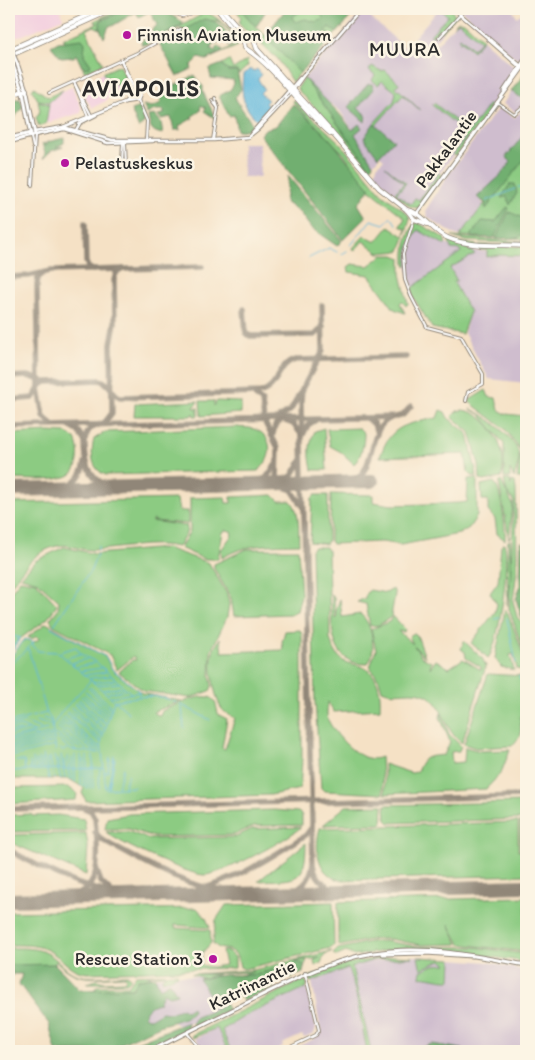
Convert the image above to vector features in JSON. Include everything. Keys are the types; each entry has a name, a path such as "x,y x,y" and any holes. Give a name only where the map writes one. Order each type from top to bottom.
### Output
{"highway":[{"path":"9,47 24,44 102,9"},
{"path":"9,56 113,9"},
{"path":"167,9 182,15 200,9"},
{"path":"173,9 183,12 194,9"},
{"path":"9,95 24,91"}],"main road":[{"path":"216,9 244,42 244,47 258,55 340,142 379,188 407,210 444,236 458,241 526,246"},
{"path":"222,9 249,38 253,39 255,45 291,90"},
{"path":"244,42 249,38"},
{"path":"249,50 255,45"},
{"path":"9,47 24,91 32,134 9,140"},
{"path":"9,56 15,64"},
{"name":"Pakkalantie","path":"416,215 526,58"},
{"name":"Pakkalantie","path":"521,67 526,62"},
{"name":"Katriinantie","path":"150,1051 305,974 326,965 370,954 426,953 494,958 526,965"}],"street":[{"path":"454,9 521,67"},
{"path":"64,127 104,142 238,139 250,135 258,129 359,11"},
{"path":"440,38 460,14"},
{"path":"49,93 121,60 181,29"},
{"path":"121,60 146,121 146,141"},
{"path":"74,82 90,117"},
{"path":"32,134 64,127 98,114 136,96"},
{"path":"213,140 218,108 214,98"},
{"path":"212,100 218,108"},
{"path":"497,102 514,114 526,104"},
{"path":"75,130 80,123 90,117"},
{"path":"75,130 78,121"},
{"path":"32,134 64,129 75,130"},
{"path":"32,134 32,185"},
{"path":"122,164 124,142"},
{"path":"124,142 126,167"},
{"path":"416,215 403,254 405,280 426,325 432,330 454,333 464,338 484,374 483,384 468,392 466,401"},
{"path":"282,1051 318,1032 320,1028 305,974"},
{"path":"187,1033 202,1051"}],"shaded area":[{"path":"9,9 64,9 60,11 63,18 23,35 9,38"},
{"path":"439,9 450,9 456,15 435,41 437,44 458,21 462,21 515,68 490,106 417,204 411,204 389,189 375,174 377,166 384,159 380,156 373,164 354,134 362,128 353,130 340,111 318,94 304,78 363,11 405,48"},
{"path":"460,9 512,9 517,17 520,14 525,18 526,52 521,60 511,55"},
{"path":"102,73 121,88 111,93 106,101 92,108 83,94 99,87 95,77"},
{"path":"72,87 81,107 81,113 41,125 40,102 32,89 47,98 56,95 61,89 63,91"},
{"path":"511,91 526,101 515,112 503,104"},
{"path":"499,107 514,118 526,107 526,132 520,141 526,146 498,189 477,197 483,203 483,206 461,236 456,235 434,222 427,216 426,210 448,175"},
{"path":"242,143 259,143 260,177 243,177"},
{"path":"418,228 452,247 473,251 526,253 526,383 489,379 464,333 470,312 444,266 412,288 407,257 410,242"},
{"path":"416,956 487,962 526,971 526,1051 478,1049 474,1051 426,1045 412,1051 288,1051 314,1039 321,1032 312,982 361,963"},
{"path":"181,975 199,977 216,992 226,995 226,1005 193,1022 177,1025 166,1017 151,1022 140,1016 154,985 155,977"},
{"path":"307,987 316,1027 314,1034 304,1038 302,1035 282,1044 283,1047 274,1051 206,1051 195,1039 217,1028 219,1032 245,1016"}],"green space":[{"path":"119,9 126,9 101,19 100,29 94,26 88,29 87,32 103,64 85,72 73,48 63,39 98,23 94,21"},
{"path":"127,9 161,9 183,22 182,25 148,44 142,45 141,42 157,25 150,11 139,17 136,12 109,26 104,38 100,29 100,21"},
{"path":"236,9 243,12 265,36 286,9 346,9 353,14 292,82 278,59 262,45 257,36 246,31 239,24 241,17"},
{"path":"236,9 267,9 256,27 243,12"},
{"path":"286,9 304,9 292,17 295,22 305,19 316,22 322,20 323,17 315,9 352,9 353,14 337,33 329,27 326,31 333,37 300,73 265,36"},
{"path":"440,9 450,9 456,16 443,31 439,31 431,37 431,34 448,16"},
{"path":"206,12 219,20 231,31 238,39 238,46 206,60 237,44 232,33 216,19 216,23 213,20 181,31 180,28 158,39"},
{"path":"204,19 214,21 222,27 234,43 228,45 225,37 218,33 219,42 213,44 211,49 215,51 217,46 223,50 206,60 199,58 191,66 192,69 177,76 159,43"},
{"path":"458,21 464,22 483,39 473,51 462,41 459,42 461,40 459,38 473,49 480,41 459,22 453,26"},
{"path":"82,39 85,43 84,55 91,65 89,68 82,67 76,54 74,57 61,58 51,46 58,42"},
{"path":"229,60 233,69 247,60 248,66 239,74 237,71 228,71 222,64"},
{"path":"222,64 228,71 237,71 241,89 235,98 252,124 249,129 237,131 234,115 229,116 219,96 230,90 234,84 233,80 211,78 209,69"},
{"path":"120,65 131,90 126,92 102,73"},
{"path":"372,66 381,71 385,70 399,83 396,87 420,110 403,95 376,125 374,123 394,101 396,92 382,81 378,85 372,80 375,75 369,70"},
{"path":"526,72 526,101 511,91"},
{"path":"195,75 198,82 203,86 203,92 216,119 204,111 206,108 201,105 200,111 191,117 193,118 179,126 180,130 174,130 171,117 161,119 158,115 164,114 164,110 155,110 147,114 143,105 152,107 161,103 159,93"},
{"path":"304,78 369,169 339,133 297,89"},
{"path":"304,78 347,122 352,130 359,124 362,128 355,134 373,164 370,168"},
{"path":"368,84 372,84 374,89 358,108 366,115 365,122 348,107"},
{"path":"34,87 48,97 63,90 49,102 38,100 32,90"},
{"path":"9,99 20,99 23,106 14,119 9,107"},
{"path":"294,100 341,144 381,193 408,214 410,219 405,235 406,229 400,226 405,218 370,190 344,154 293,102"},
{"path":"38,101 49,104 46,123 39,127 36,118 40,111"},
{"path":"434,103 469,132 489,104 492,108 456,156 453,155 465,138 460,134 463,130 432,105"},
{"path":"293,104 329,138 370,188 358,204 366,217 343,240 260,135 265,129 276,126"},
{"path":"140,107 145,121 139,129 131,110"},
{"path":"155,115 161,122 163,134 154,131 150,126 148,116"},
{"path":"374,123 394,140 378,157 364,138"},
{"path":"526,132 526,157 486,209 485,203 477,197 499,177 511,162 506,157"},
{"path":"64,138 64,143 56,147 63,147 51,151 43,159 45,153 42,144 45,143 45,147 47,142"},
{"path":"526,150 526,239 460,236 485,203 477,197 498,189"},
{"path":"385,166 406,183 396,194 411,204 415,198 419,200 439,173 442,176 419,208 411,207 394,194 404,183"},
{"path":"288,176 342,241 337,246 311,228 300,213 285,202"},
{"path":"510,184 515,184 517,193 510,205 507,197 501,198"},
{"path":"507,207 509,208 494,238 470,237 482,221 495,222"},
{"path":"509,212 526,219 526,233 517,238 496,239"},
{"path":"417,222 444,238 446,244 418,230 409,246 407,266 405,265 406,242 410,231"},
{"path":"389,226 405,237 400,251 379,253 363,241 354,251 353,248 364,236 376,242"},
{"path":"452,237 526,242 526,244 466,241"},
{"path":"449,241 476,245 476,249 470,251 475,254 450,268 457,281 453,281 470,312 462,334 432,328 412,295 412,288 461,252 460,250 451,249"},
{"path":"479,245 526,247 526,256 498,255 487,257 487,250 480,250"},
{"path":"383,255 394,255 401,258 401,274 408,304 406,306 402,301 400,303 405,313 394,309 369,275 349,272 348,267 352,264 368,266"},
{"path":"486,390 489,397 496,398 499,410 506,414 526,416 526,478 517,478 521,451 505,429 468,401"},
{"path":"198,401 194,408 198,408 198,416 194,416 193,413 191,416 134,416 135,404"},
{"path":"200,401 214,401 214,406 217,401 241,402 241,413 201,416"},
{"path":"470,409 483,415 497,426 515,445 519,458 514,478 510,469 510,478 504,478 504,444 480,414"},
{"path":"440,410 445,412 448,418 468,434 477,476 472,476 468,472 465,454 380,457 384,446 394,432 416,422 437,418"},
{"path":"463,410 473,413 482,419 496,436 503,457 501,478 483,481 480,479 479,465 470,432 452,417 457,411"},
{"path":"237,427 254,429 266,437 270,448 269,454 267,460 258,471 106,475 97,469 93,460 92,449 94,439 105,432"},
{"path":"324,428 327,470 312,470 311,441 315,431"},
{"path":"359,428 364,433 364,441 361,454 354,464 341,452 330,446 327,429"},
{"path":"66,433 75,439 78,461 74,471 65,477 51,479 9,479 9,434"},
{"path":"477,478 477,516 469,528 459,534 401,545 382,542 332,544 330,541 331,494 373,495 373,502 392,505 459,503 467,502 468,479"},
{"path":"504,480 510,480 511,485 512,481 515,482 516,490 517,570 513,601 517,617 526,627 526,658 509,609 514,501 507,493"},
{"path":"501,481 513,505 509,539 499,483"},
{"path":"494,482 501,500 505,540 497,534 495,519 488,511 488,500 482,500 481,485"},
{"path":"273,495 279,501 291,501 294,505 298,516 299,544 250,547 222,558 221,550 232,535 231,531 226,530 223,532 218,559 204,559 180,548 190,531 190,498 225,497 226,503 231,503 231,497"},
{"path":"315,495 328,495 328,540 326,544 310,542 312,498"},
{"path":"177,499 179,511 188,511 188,524 154,521 154,519 151,521 187,526 186,534 178,547 146,545 87,550 66,545 54,547 35,557 9,588 9,503"},
{"path":"510,540 511,577 507,606 508,541"},
{"path":"521,541 526,547 526,623 522,619 516,599 520,587"},
{"path":"504,543 506,566 503,602 496,637 488,658 471,643 495,612 497,604 490,593 498,582 501,546"},
{"path":"64,547 95,554 166,548 209,563 227,594 229,604 227,617 211,651 210,676 212,686 210,691 190,698 144,691 119,672 132,660 136,660 134,656 117,670 110,655 53,625 50,619 58,609 59,601 38,582 21,577 35,561"},
{"path":"313,547 326,547 328,550 330,639 332,646 342,660 360,666 371,673 378,683 380,696 380,709 334,712 328,702 328,720 351,749 366,758 374,759 381,757 383,794 324,791 321,788 315,702 311,550"},
{"path":"247,549 298,549 301,595 297,611 291,614 234,616 231,598 214,568 214,564"},
{"path":"20,580 36,582 57,605 47,619 21,638 9,654 9,594"},
{"path":"393,589 395,594 391,617 379,625 370,626 366,604 357,602 365,598 366,593 370,590 386,593"},
{"path":"332,595 334,598 335,618 340,599 342,617 360,614 368,623 373,646 367,664 354,662 345,657 339,650 334,640 332,629"},
{"path":"505,610 508,613 519,642 526,671 517,669 513,654 510,655 514,670 501,667 495,658"},
{"path":"393,616 405,629 404,632 398,631 413,644 409,636 414,633 417,635 425,657 414,646 422,657 431,662 430,668 436,660 449,668 463,659 481,670 481,667 466,658 465,652 461,649 464,641 482,658 486,666 462,743 452,732 434,701 428,696 416,692 393,693 382,690 379,680 370,667 376,650 371,629 389,622"},
{"path":"46,623 106,657 112,669 142,693 181,701 153,712 160,716 162,711 173,706 197,698 210,697 216,703 219,715 227,719 222,748 225,749 235,718 221,708 214,687 212,658 220,638 222,652 283,650 282,642 285,631 300,630 302,634 302,760 300,789 271,795 86,801 82,793 84,788 69,779 9,779 9,659 25,639 34,642 39,639 37,636 32,639 28,637"},
{"path":"488,674 526,676 526,714 520,717 521,735 512,746 476,748 464,744"},
{"path":"441,713 449,734 461,746 459,751 451,752 452,763 464,762 465,747 480,751 510,750 501,773 486,789 385,794 384,764 411,773 417,772 426,758 444,755 450,742 440,717"},
{"path":"68,787 77,793 76,800 9,804 9,788"},
{"path":"526,802 526,819 389,823 386,820 385,805"},
{"path":"383,805 382,824 323,825 346,806"},
{"path":"274,810 298,812 302,815 302,825 254,826 234,835 154,837 129,829 105,829 107,818 129,814"},
{"path":"31,814 32,816 58,815 84,819 86,831 9,832 9,815"},
{"path":"520,821 526,821 526,875 341,880 327,873 319,860 317,844 320,828 518,822 518,851 520,851"},
{"path":"301,827 283,840 254,856 225,869 205,875 185,870 154,858 106,832 130,832 148,839 235,837 252,829"},
{"path":"86,833 88,846 86,875 9,842 9,835"},
{"path":"306,843 304,866 296,877 258,881"},
{"path":"526,897 526,952 460,944 449,924 458,944 421,945 390,939 374,939 340,946 338,944 338,902"},
{"path":"333,902 334,946 331,948 244,969 240,967 238,959 232,951 217,947 213,943 216,920 226,905"},
{"path":"197,908 206,918 210,928 175,925 175,928 210,930 211,943 202,953 201,965 212,967 225,965 222,951 228,951 235,957 235,968 87,973 73,968 44,948 9,945 9,912"},
{"path":"384,941 421,947 475,947 526,954 526,962 451,951 409,949 408,947 354,956 346,952 337,956 333,954 338,949 369,942"},
{"path":"9,948 43,951 71,972 56,961 55,964 10,969 14,974 11,976 9,973"},
{"path":"332,951 324,956 321,963 315,966 314,960 320,958 295,961 307,960 305,965 299,963 254,975 240,975 253,972 198,974 218,975 203,978 191,974 254,970"},
{"path":"393,956 413,957 374,960 352,967 371,1051 367,1051 356,994 348,968 310,982 309,977 349,963"},
{"path":"418,957 452,959 451,980 420,977 421,971 434,965 447,964 441,960 421,969"},
{"path":"299,962 305,965 303,972 290,978 284,973 277,978 275,987 243,1001 241,997 217,997 215,993 209,994 199,979 225,975 254,975"},
{"path":"55,964 80,990 133,988 138,979 155,977 160,988 170,982 177,994 169,996 163,993 159,1003 151,1006 146,1011 144,1016 150,1019 162,1012 170,1013 183,1008 186,1011 192,1007 193,1011 185,1018 162,1025 105,1051 56,1051 49,1024 19,984 22,974 14,974 9,965"},
{"path":"177,973 178,975 163,981 162,978 166,975 147,975 152,977 138,979 133,988 94,990 97,986 128,986 136,975"},
{"path":"128,975 131,979 127,983 86,983 97,980 104,982 124,981 126,978 124,976 93,977"},
{"path":"303,980 307,982 307,987 245,1016 222,1030 231,1051 228,1051 217,1028 192,1038 192,1035"},
{"path":"224,1002 229,1010 194,1026 192,1024 194,1018 221,1007"},
{"path":"188,1022 187,1030 171,1036 144,1051 114,1051"},
{"path":"432,1044 474,1051 412,1051"}],"water":[{"path":"251,69 254,71 257,69 262,75 258,79 264,89 260,93 268,100 265,103 269,107 257,120 245,105 242,88 243,74"}],"waterway":[{"path":"518,187 526,187"},
{"path":"486,201 515,189"},
{"path":"351,245 371,220 384,224 391,217 396,224"},
{"path":"309,258 329,248 337,252"},
{"path":"342,254 347,251"},
{"path":"98,546 98,551"},
{"path":"54,625 91,570 97,554"},
{"path":"495,619 499,618"},
{"path":"507,618 516,663"},
{"path":"51,627 106,657 112,669 139,691 139,696"},
{"path":"9,635 21,638 9,654"},
{"path":"9,643 12,637"},
{"path":"13,648 18,638"},
{"path":"9,659 25,639 34,642 9,666"},
{"path":"32,644 38,651 58,652 129,713"},
{"path":"60,652 76,647 82,655 96,662 131,693"},
{"path":"28,648 47,714 51,719 56,751"},
{"path":"67,658 80,654"},
{"path":"72,663 87,659"},
{"path":"77,667 95,663"},
{"path":"81,671 102,668"},
{"path":"85,675 106,672"},
{"path":"90,678 111,676"},
{"path":"519,676 520,680 526,681"},
{"path":"9,739 51,728 62,711 91,680"},
{"path":"94,682 115,680"},
{"path":"98,685 119,683"},
{"path":"90,687 111,706"},
{"path":"103,690 123,687"},
{"path":"88,688 111,710"},
{"path":"108,693 126,690"},
{"path":"85,691 109,712"},
{"path":"111,697 139,692"},
{"path":"84,695 109,717"},
{"path":"81,696 107,719"},
{"path":"134,787 106,789 101,742 114,701 154,696 177,703"},
{"path":"79,699 106,723"},
{"path":"78,701 105,725"},
{"path":"76,703 104,728"},
{"path":"74,704 103,730"},
{"path":"180,704 210,720"},
{"path":"71,707 103,734"},
{"path":"182,707 184,728"},
{"path":"70,710 102,736"},
{"path":"67,712 101,740"},
{"path":"9,723 46,713"},
{"path":"66,714 100,742"},
{"path":"64,717 100,747"},
{"path":"43,718 51,721"},
{"path":"62,718 100,750"},
{"path":"36,721 51,725"},
{"path":"61,721 100,753"},
{"path":"9,726 24,722 41,729"},
{"path":"59,724 94,751"},
{"path":"9,729 20,726 28,729"},
{"path":"58,727 87,750"},
{"path":"56,729 81,749"},
{"path":"9,732 21,730"},
{"path":"9,735 29,730 34,732"},
{"path":"9,745 52,733"},
{"path":"56,734 75,748"},
{"path":"9,742 32,735 37,736"},
{"path":"9,748 52,736"},
{"path":"9,751 53,739"},
{"path":"58,739 71,750 98,753"},
{"path":"9,754 54,742"},
{"path":"10,757 54,746"},
{"path":"60,749 63,751 68,748"},
{"path":"43,755 49,779"},
{"path":"61,755 65,779"},
{"path":"75,755 75,782"},
{"path":"81,755 81,786"},
{"path":"93,755 93,788"},
{"path":"54,756 61,779"},
{"path":"68,756 69,779"},
{"path":"87,756 87,788"},
{"path":"108,787 114,756"},
{"path":"50,757 54,779"},
{"path":"104,772 108,772 110,757"},
{"path":"38,758 41,769"},
{"path":"47,758 49,770"},
{"path":"58,758 60,769"},
{"path":"72,758 72,780"},
{"path":"109,788 115,758"},
{"path":"33,759 34,770"},
{"path":"41,759 44,770"},
{"path":"84,759 84,786"},
{"path":"64,760 65,769"},
{"path":"16,761 24,761 25,770"},
{"path":"36,761 38,770"},
{"path":"30,762 31,771"},
{"path":"9,771 103,768"},
{"path":"118,787 123,768"},
{"path":"90,769 90,788"},
{"path":"99,788 100,769"},
{"path":"124,788 128,774"}],"taxiway":[{"path":"85,223 86,262 88,267 93,270"},
{"path":"9,277 28,276 51,271 202,267"},
{"path":"114,487 106,485 95,478 87,462 85,442 86,435 90,429 105,422 112,413 111,344 115,322 114,280 116,273 123,269"},
{"path":"44,273 38,278 37,285 39,388 44,417 53,425"},
{"path":"283,892 304,884 310,875 313,863 301,402 302,389 323,351 322,305"},
{"path":"244,309 246,333 250,336 315,335 323,327"},
{"path":"9,400 33,398 41,385 46,382 100,380 104,381 120,397 261,393 267,390 285,367 295,360 406,357"},
{"path":"9,377 28,376 41,380"},
{"path":"277,419 291,410 300,393"},
{"path":"253,394 262,402 264,421 278,448 277,483"},
{"path":"9,427 396,417 403,415 411,406"},
{"path":"366,418 374,424 377,434"},
{"path":"350,482 359,477 365,470 378,431 391,418"},
{"path":"273,434 275,426 282,420 293,424 301,434"},
{"path":"303,435 308,425 316,420"},
{"path":"69,426 78,431 85,442"},
{"path":"276,483 292,476 301,461"},
{"path":"57,489 72,484 82,472 85,462"},
{"path":"248,484 266,478 277,463"},
{"path":"274,484 292,490 302,505"},
{"path":"9,809 526,796"},
{"path":"62,898 76,895 86,889 93,880 96,869 95,818 91,811 84,808"},
{"path":"163,896 203,889 238,875 306,835 312,827"},
{"path":"95,832 102,840 168,874 202,887 240,894"},
{"path":"9,850 72,882 105,892 141,896"},
{"path":"313,865 318,876 325,884 335,889 347,891"},
{"path":"97,871 101,882 112,893"}],"runway":[{"path":"9,490 372,481"},
{"path":"9,900 526,886"}],"place":[{"name":"Finnish Aviation Museum","path":"127,35"},
{"name":"Pelastuskeskus","path":"65,163"},
{"name":"Rescue Station 3","path":"213,959"}],"district":[{"name":"MUURA","path":"405,49"},
{"name":"AVIAPOLIS","path":"141,88"}]}
